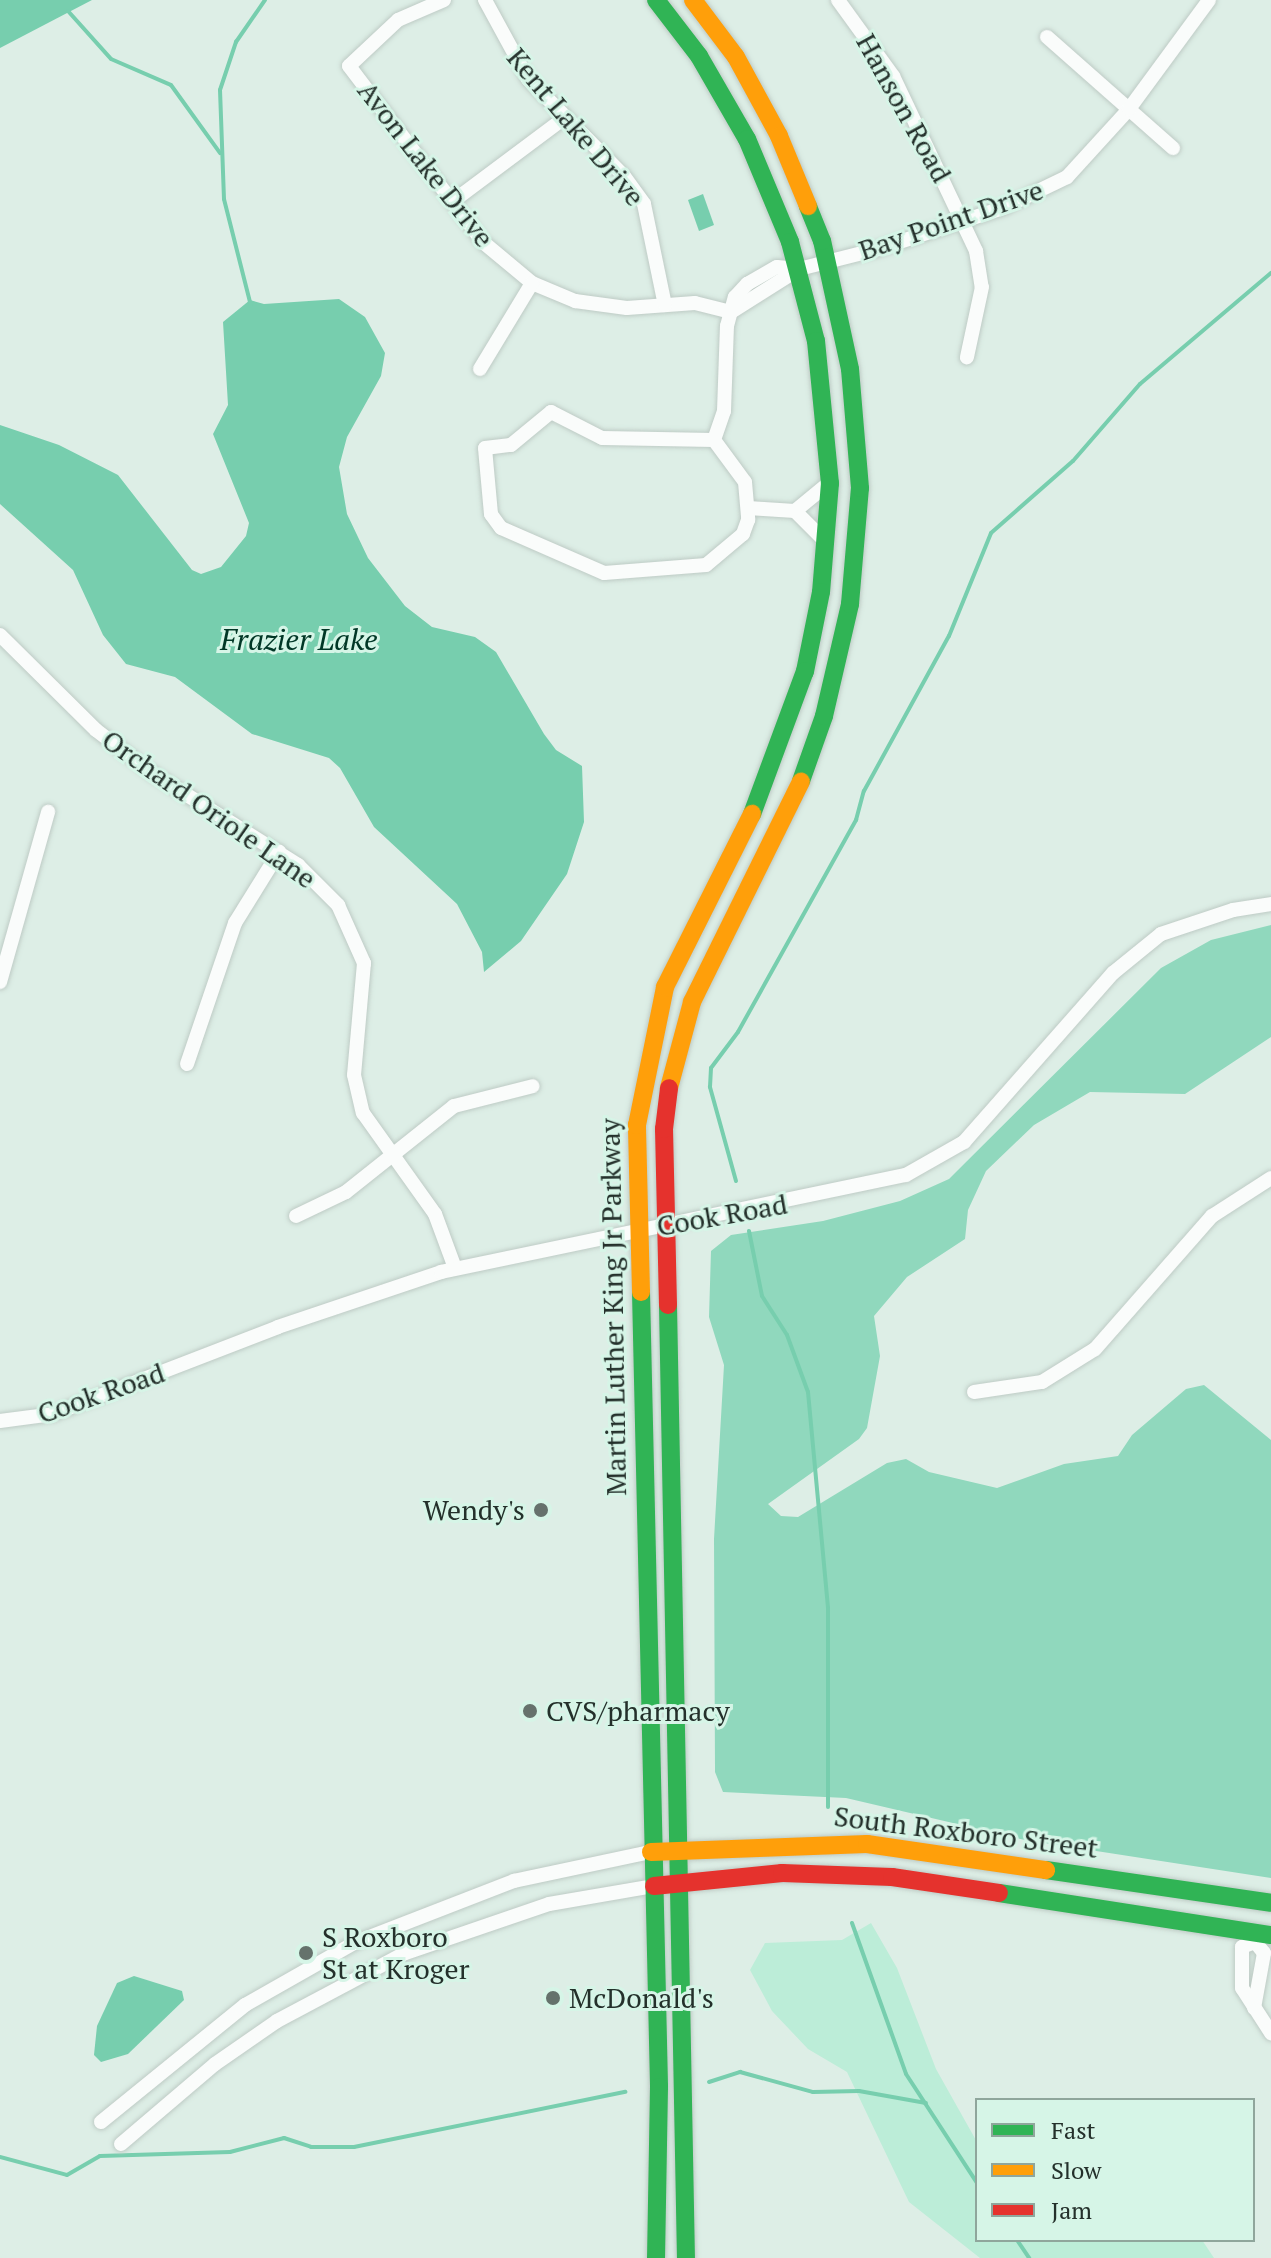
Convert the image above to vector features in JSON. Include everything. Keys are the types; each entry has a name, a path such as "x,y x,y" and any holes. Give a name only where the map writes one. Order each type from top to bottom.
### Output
{"main road":[{"name":"Martin Luther King Jr Parkway","path":"656,0 699,56 747,139 799,269 824,395 830,483 814,632 786,733 748,824 678,954 654,1025 637,1125 654,1886 656,2258"},
{"name":"Martin Luther King Jr Parkway","path":"686,2258 681,1848 664,1129 678,1046 708,963 801,782 824,716 850,604 860,488 859,430 828,262 779,136 736,57 693,0"},
{"name":"South Roxboro Street","path":"651,1852 681,1848 867,1844 1271,1903"},
{"name":"South Roxboro Street","path":"654,1886 782,1873 892,1877 1260,1936"}],"street":[{"name":"Avon Lake Drive","path":"444,0 398,20 349,66 484,243 532,283 595,305 695,303 731,312"},
{"name":"Kent Lake Drive","path":"485,0 511,56 563,119 624,176 644,204 665,305"},
{"name":"Hanson Road","path":"838,0 893,76 964,220 976,251 982,287 967,357"},
{"name":"Bay Point Drive","path":"731,312 740,290 777,267 799,269 828,262 1003,208 1067,177 1129,109 1209,0"},
{"path":"1047,37 1173,148"},
{"path":"452,202 563,119"},
{"path":"480,369 532,283"},
{"path":"714,440 724,411 731,312"},
{"path":"551,412 602,438 714,440 735,463 748,508 743,534 706,565 629,574 604,573 501,528 491,514 485,448 511,445 551,412"},
{"path":"795,511 830,483"},
{"path":"748,508 795,511 826,542"},
{"name":"Orchard Oriole Lane","path":"0,635 58,697 125,753 279,852 338,905 359,944 366,983 354,1075 363,1113 390,1157 435,1214 455,1268"},
{"path":"0,982 48,812"},
{"path":"187,1064 235,923 279,852"},
{"name":"Cook Road","path":"0,1421 53,1414 278,1327 455,1268 637,1230 816,1198 906,1175 964,1142 1113,973 1161,934 1233,910 1271,904"},
{"path":"296,1216 346,1192 464,1100 533,1086"},
{"path":"974,1392 1042,1382 1095,1349 1212,1216 1271,1178"},
{"name":"South Roxboro Street","path":"101,2122 245,2005 354,1943 514,1881 651,1852"},
{"name":"South Roxboro Street","path":"121,2144 215,2064 277,2021 403,1954 549,1904 654,1886"},
{"path":"1254,2008 1264,1953 1260,1936 1242,1947 1240,1974 1254,2008 1271,2033"}],"shaded area":[{"path":"1271,925 1271,1037 1185,1094 1090,1092 1034,1125 986,1171 968,1210 965,1239 907,1277 874,1316 880,1356 867,1428 859,1439 768,1504 781,1516 798,1517 887,1463 906,1459 929,1472 997,1488 1064,1464 1118,1456 1132,1435 1186,1389 1204,1385 1271,1440 1271,1878 1025,1840 846,1798 723,1792 715,1772 714,1539 724,1365 709,1317 711,1251 731,1235 823,1221 900,1201 949,1179 1161,968 1211,940"},
{"path":"871,1923 897,1968 936,2069 975,2138 975,2242 1203,2242 1214,2258 980,2258 909,2202 847,2072 808,2049 772,2011 750,1970 765,1943 842,1940"}],"water":[{"path":"0,0 92,0 0,48"},
{"path":"703,194 714,225 699,231 688,200"},
{"name":"Frazier Lake","path":"339,299 365,317 385,353 381,376 347,437 339,467 347,514 368,558 405,606 432,627 475,637 496,652 556,750 582,766 584,822 567,874 521,941 484,972 482,952 457,904 374,827 340,768 329,758 252,734 175,677 126,664 103,635 73,570 0,504 0,425 59,445 118,475 192,570 201,574 221,567 246,536 249,523 213,434 228,405 223,322 250,300 264,304"},
{"path":"134,1976 182,1991 184,2000 128,2054 101,2062 94,2055 97,2026 117,1983"}],"waterway":[{"path":"251,306 224,199 220,90 236,42 265,0"},
{"path":"68,11 111,59 171,85 220,153"},
{"path":"736,1181 710,1087 711,1068 738,1032 856,820 864,791 949,636 991,533 1073,461 1140,384 1271,273"},
{"path":"749,1231 762,1296 787,1335 808,1392 828,1608 828,1807"},
{"path":"852,1923 906,2074 975,2180"},
{"path":"709,2082 740,2072 813,2092 859,2091 926,2103"},
{"path":"0,2157 67,2175 100,2156 230,2152 284,2138 311,2147 354,2147 625,2092"},
{"path":"1018,2242 1029,2258"}],"traffic: fast":[{"path":"656,0 699,56 747,139 790,242 816,341 830,483 821,592 805,671 752,814"},
{"path":"801,781 824,716 850,604 860,488 850,369 822,241 808,206"},
{"path":"641,1292 659,2087 656,2258"},
{"path":"668,1305 686,2258"},
{"path":"1046,1870 1271,1903"},
{"path":"999,1893 1271,1935"}],"traffic: slow":[{"path":"693,0 736,57 779,136 808,206"},
{"path":"669,1088 692,1002 801,781"},
{"path":"641,1292 637,1125 665,987 752,814"},
{"path":"651,1852 867,1844 1046,1870"}],"traffic: jam":[{"path":"668,1305 664,1129 669,1088"},
{"path":"654,1886 782,1873 892,1877 999,1893"}],"place":[{"name":"Wendy's","path":"541,1510"},
{"name":"CVS/pharmacy","path":"530,1711"},
{"name":"S Roxboro St at Kroger","path":"306,1953"},
{"name":"McDonald's","path":"553,1998"}]}
